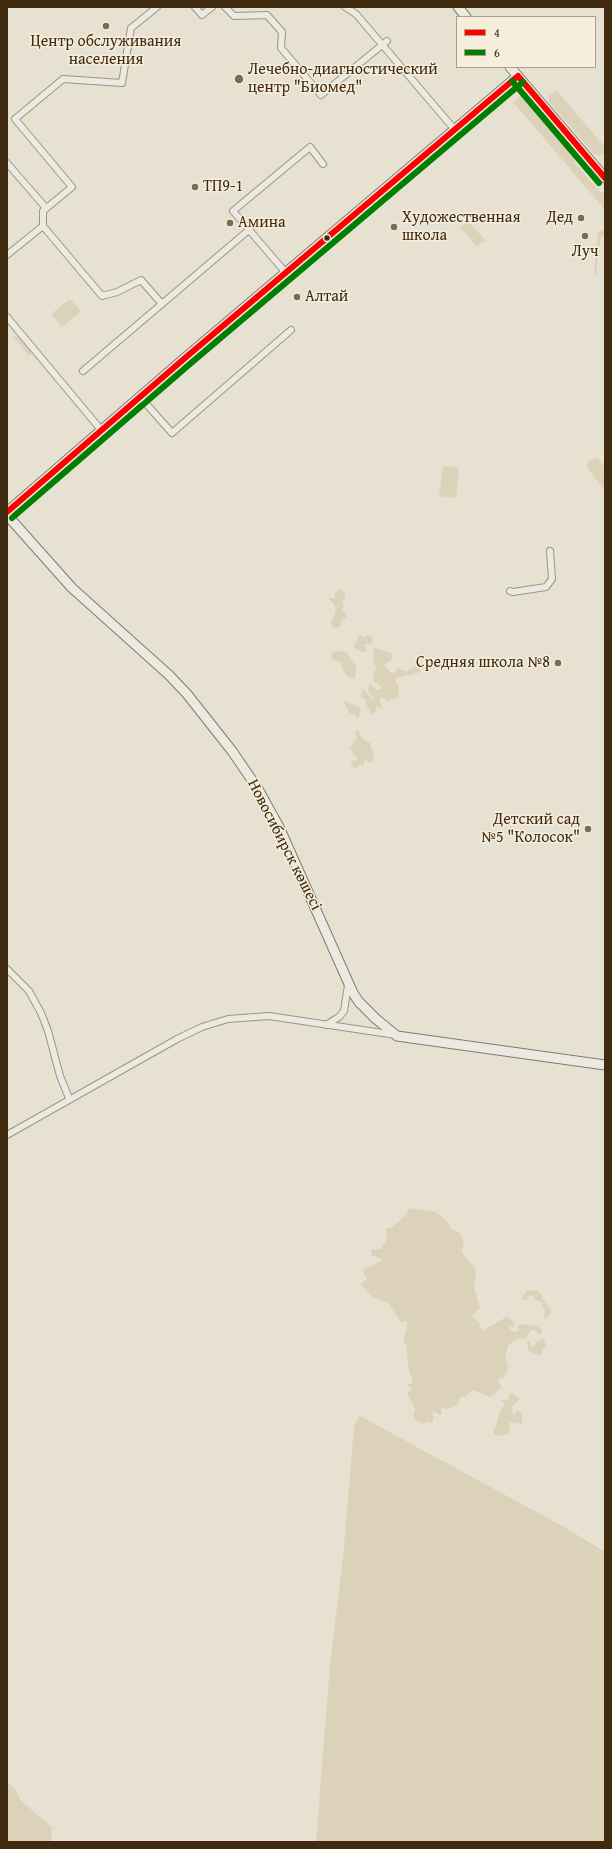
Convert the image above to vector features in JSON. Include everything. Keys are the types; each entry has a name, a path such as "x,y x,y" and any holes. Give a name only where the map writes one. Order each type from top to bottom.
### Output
{"main road":[{"path":"458,7 465,16"},
{"path":"511,68 605,178"},
{"path":"7,512 518,76"},
{"name":"Новосибирск көшесі","path":"7,515 72,588 169,675 187,694 232,751 249,775 280,829 348,983 359,1002 397,1036"},
{"path":"397,1036 605,1065"}],"street":[{"path":"195,7 202,15 212,7"},
{"path":"225,7 234,16 267,15 282,32 281,48 321,95 385,42"},
{"path":"154,8 131,28 122,83 63,79 15,119 72,187 43,211 43,226 102,296 117,292 141,280 162,304"},
{"path":"348,8 385,42 455,130"},
{"path":"286,273 233,211 310,147 324,164"},
{"path":"7,163 46,208"},
{"path":"7,255 43,226"},
{"path":"83,371 250,230"},
{"path":"7,317 102,431"},
{"path":"140,397 172,433 291,330"},
{"path":"510,590 513,592 546,587 552,579 550,551"},
{"path":"7,969 29,991 41,1013 48,1031 60,1076 69,1098"},
{"path":"326,1025 339,1017 344,1011 348,983"},
{"path":"7,1135 69,1098 177,1038 216,1022 242,1017 269,1016 397,1036"}],"shaded area":[{"path":"556,90 605,147 605,154 604,153 600,156 594,154 549,102 549,96"},
{"path":"523,94 577,157 574,162 601,193 605,192 605,210 513,102"},
{"path":"468,221 485,240 477,247 460,227"},
{"path":"598,231 605,231 605,236 601,235 596,274 594,274"},
{"path":"70,299 81,311 62,327 51,314"},
{"path":"13,336 19,337 32,352 29,356"},
{"path":"595,458 598,459 605,467 605,485 603,488 587,468 588,462"},
{"path":"443,466 459,468 456,498 439,496"},
{"path":"341,589 345,593 345,597 342,602 344,606 342,611 346,615 346,618 343,618 340,627 334,628 331,623 336,611 334,604 328,598 335,598 335,593"},
{"path":"358,634 365,637 368,635 372,638 373,641 371,644 364,644 367,652 361,652 353,646 358,640"},
{"path":"375,648 393,654 392,659 384,665 390,672 395,673 398,668 406,672 416,666 421,672 396,678 395,680 399,687 398,697 395,699 390,699 388,702 381,696 380,701 382,708 380,709 377,705 376,711 372,715 367,707 366,700 361,696 363,689 372,699 374,698 368,691 370,684 377,690 382,689 382,687 373,681 373,674 377,669 374,664 373,649"},
{"path":"342,651 347,653 356,667 356,675 354,679 347,676 341,665 343,663 334,660 331,656 332,653"},
{"path":"346,701 360,708 361,713 358,720 355,714 349,713 344,702"},
{"path":"357,730 360,732 361,738 370,743 374,759 371,763 365,760 364,765 358,765 356,770 350,762 358,760 350,748 357,738 355,732"},
{"path":"408,1208 436,1212 447,1221 452,1230 459,1232 464,1242 462,1252 476,1270 474,1288 480,1308 472,1316 480,1324 482,1331 506,1317 510,1318 514,1323 514,1327 510,1326 509,1330 515,1332 520,1330 518,1327 520,1324 537,1326 542,1330 540,1335 534,1330 530,1331 525,1339 519,1338 508,1345 505,1360 508,1364 507,1371 503,1378 499,1378 498,1381 501,1387 494,1394 490,1397 473,1390 466,1396 461,1397 457,1405 448,1409 442,1408 441,1415 432,1411 434,1420 431,1423 426,1421 424,1424 417,1421 413,1415 415,1411 414,1406 408,1395 408,1392 413,1390 407,1384 412,1384 412,1379 409,1372 406,1344 403,1343 407,1328 407,1321 401,1322 388,1303 373,1297 360,1284 367,1279 362,1270 380,1262 382,1259 372,1256 371,1249 381,1249 387,1239 386,1229 391,1228 407,1214"},
{"path":"536,1290 542,1294 542,1299 550,1308 551,1313 546,1319 543,1318 545,1311 541,1301 535,1300 533,1295 526,1300 521,1299 527,1291"},
{"path":"544,1339 546,1346 541,1355 539,1356 528,1350 527,1341 530,1342 532,1348 538,1341"},
{"path":"512,1393 520,1399 512,1406 513,1415 514,1416 516,1412 519,1411 522,1414 522,1424 510,1422 509,1433 501,1436 494,1434 493,1428 496,1427 500,1410 505,1405 501,1400 508,1400 509,1394"},
{"path":"360,1416 566,1528 605,1552 605,1842 316,1842 330,1665 343,1557 354,1427 358,1417"},
{"path":"7,1781 15,1789 21,1801 52,1827 51,1842 7,1842"}],"transit line":[{"name":"4","path":"518,76 605,178"},
{"name":"4","path":"7,512 185,358 518,76"},
{"name":"6","path":"512,81 599,183"},
{"name":"6","path":"12,518 190,364 523,82"}],"place":[{"name":"Центр обслуживания населения","path":"106,26"},
{"name":"Лечебно-диагностический центр \"Биомед\"","path":"239,79"},
{"name":"ТП9-1","path":"195,187"},
{"name":"Дед","path":"581,218"},
{"name":"Амина","path":"230,223"},
{"name":"Художественная школа","path":"394,227"},
{"name":"Луч","path":"585,236"},
{"name":"Алтай","path":"297,297"},
{"name":"Средняя школа №8","path":"558,663"},
{"name":"Детский сад №5 \"Колосок\"","path":"588,829"}]}
